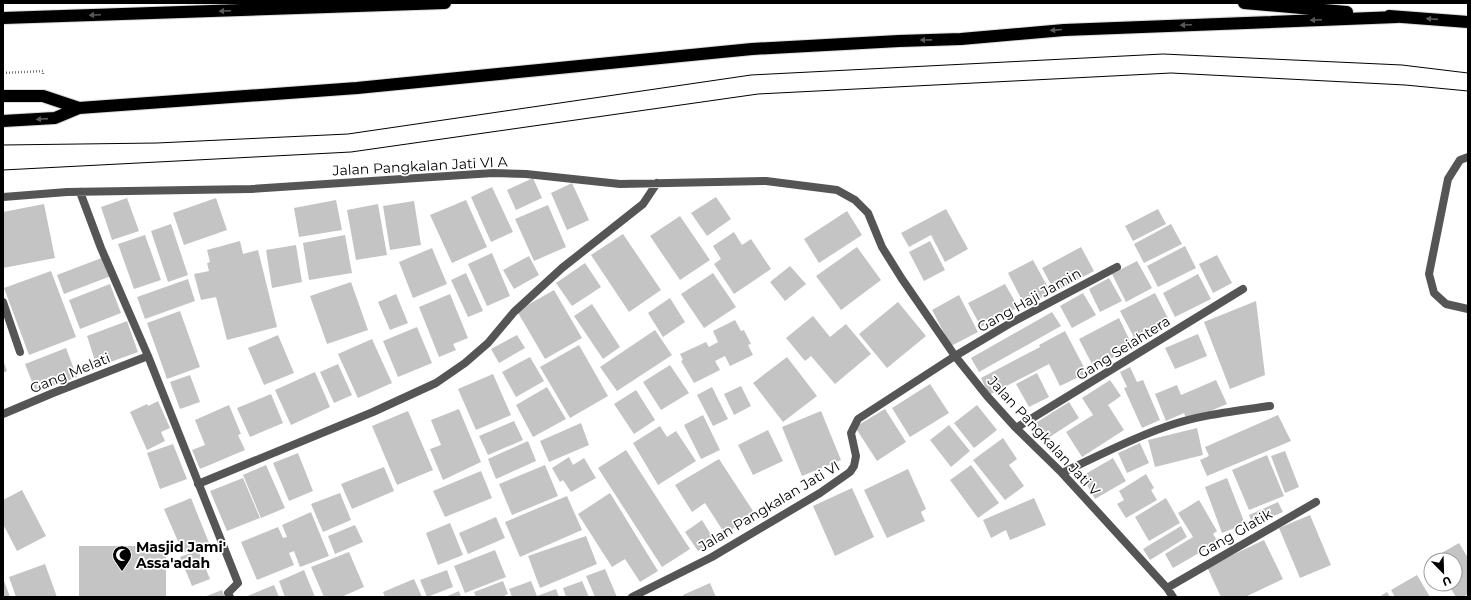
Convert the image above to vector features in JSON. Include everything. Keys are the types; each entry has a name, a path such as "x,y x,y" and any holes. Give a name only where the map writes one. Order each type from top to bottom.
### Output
{"highway":[{"path":"3,18 446,3"},
{"path":"1244,3 1468,22"},
{"path":"3,121 55,118 78,108 357,88 752,49 961,39 1072,29 1397,17"},
{"path":"3,96 43,96 78,108"}],"street":[{"path":"1468,157 1460,160 1448,179 1429,274 1434,293 1446,304 1468,309"},
{"name":"Jalan Pangkalan Jati VI A","path":"3,196 80,192 251,189 493,172 620,184 766,180 837,190"},
{"path":"198,484 373,412 436,383 465,363 488,343 514,312 562,268 643,204 657,183"},
{"name":"Jalan Pangkalan Jati V","path":"837,190 855,200 868,213 882,247 902,279 955,356 986,396 1062,473 1167,588 1173,597"},
{"path":"80,192 101,248 148,356 238,583 228,593 230,597"},
{"name":"Gang Haji Jamin","path":"955,356 1009,324 1116,267"},
{"name":"Gang Seiahtera","path":"1016,428 1243,289"},
{"path":"3,302 20,352"},
{"name":"Gang Melati","path":"3,414 148,356"},
{"name":"Jalan Pangkalan Jati VI","path":"632,597 712,557 820,493 850,472 854,466 856,456 852,433 853,427 858,419 955,356"},
{"path":"1062,473 1123,444 1166,426 1215,414 1270,406"},
{"name":"Gang Glatik","path":"1167,588 1316,502"}],"path":[{"path":"3,73 43,71"}],"building":[{"path":"533,178 542,198 516,210 507,190"},
{"path":"572,183 589,220 567,230 551,193"},
{"path":"492,187 513,232 491,242 471,197"},
{"path":"716,197 731,219 707,236 691,213"},
{"path":"127,198 139,231 112,240 101,207"},
{"path":"216,198 227,230 184,245 173,213"},
{"path":"336,200 342,230 299,237 294,208"},
{"path":"466,200 487,247 452,263 430,215"},
{"path":"414,201 421,245 390,250 383,206"},
{"path":"44,204 55,258 3,268 3,212"},
{"path":"378,204 387,255 356,260 347,210"},
{"path":"548,205 566,247 534,261 515,219"},
{"path":"946,209 968,249 945,262 931,235 909,247 901,233"},
{"path":"1158,209 1166,224 1133,241 1125,226"},
{"path":"847,211 862,235 819,263 804,239"},
{"path":"680,216 710,260 680,280 650,236"},
{"path":"171,224 188,275 168,282 151,231"},
{"path":"1171,224 1182,244 1144,263 1134,244"},
{"path":"734,232 742,245 751,239 771,269 734,294 714,264 721,259 713,246"},
{"path":"623,234 661,290 629,312 591,255"},
{"path":"145,235 161,280 134,289 118,244"},
{"path":"345,235 352,273 309,280 303,243"},
{"path":"240,241 243,254 258,250 277,327 227,340 216,297 201,300 194,274 209,271 207,263 210,262 207,250"},
{"path":"930,241 945,270 924,281 909,252"},
{"path":"296,245 302,282 272,288 266,250"},
{"path":"1185,246 1196,268 1158,287 1147,266"},
{"path":"857,247 881,280 841,310 816,276"},
{"path":"1081,247 1094,271 1055,292 1042,268"},
{"path":"432,248 447,284 413,298 399,262"},
{"path":"492,253 510,296 487,306 468,264"},
{"path":"1217,255 1232,283 1213,293 1199,264"},
{"path":"529,256 539,275 514,289 503,270"},
{"path":"104,257 111,276 64,294 57,275"},
{"path":"1033,260 1051,293 1025,306 1008,273"},
{"path":"1137,261 1152,288 1126,302 1112,274"},
{"path":"585,263 601,287 572,306 556,283"},
{"path":"790,266 806,284 785,301 770,282"},
{"path":"51,271 76,337 29,355 4,288"},
{"path":"466,273 483,311 468,317 451,280"},
{"path":"713,273 736,307 704,328 681,294"},
{"path":"1198,274 1211,299 1175,317 1163,293"},
{"path":"1109,278 1122,301 1100,312 1089,289"},
{"path":"188,279 195,301 145,319 137,297"},
{"path":"351,282 368,330 327,344 310,296"},
{"path":"110,284 121,313 80,329 69,300"},
{"path":"1005,284 1018,307 981,327 968,303"},
{"path":"554,290 582,338 545,359 517,311"},
{"path":"1083,293 1096,315 1072,328 1060,306"},
{"path":"1155,293 1171,324 1136,341 1120,311"},
{"path":"396,294 408,323 390,330 378,302"},
{"path":"450,294 468,338 453,344 456,350 439,357 419,307"},
{"path":"959,295 978,332 951,346 932,310"},
{"path":"670,298 685,322 663,337 648,313"},
{"path":"1256,301 1265,375 1230,389 1204,322"},
{"path":"898,302 926,336 887,368 859,334"},
{"path":"592,304 620,347 603,359 574,316"},
{"path":"180,311 200,367 167,379 147,323"},
{"path":"1052,312 1061,326 979,372 971,358"},
{"path":"813,316 830,337 846,324 871,354 835,384 811,356 805,361 786,338"},
{"path":"1119,318 1133,347 1094,368 1079,339"},
{"path":"735,320 741,331 744,330 751,344 748,345 753,355 730,366 725,356 715,361 720,370 694,383 681,361 683,360 680,354 706,342 709,347 718,342 713,331"},
{"path":"127,321 138,352 97,367 87,336"},
{"path":"417,327 432,363 398,377 383,341"},
{"path":"655,330 672,355 617,391 600,367"},
{"path":"1065,331 1087,373 1060,386 1049,364 989,395 981,378 1040,347 1039,345"},
{"path":"1198,334 1207,356 1175,369 1165,348"},
{"path":"278,335 294,373 264,385 248,348"},
{"path":"517,335 525,348 499,363 491,349"},
{"path":"372,339 392,383 358,398 338,354"},
{"path":"579,345 608,396 570,418 540,367"},
{"path":"66,348 77,377 36,392 25,364"},
{"path":"530,357 544,381 516,397 502,372"},
{"path":"787,357 817,396 783,422 753,383"},
{"path":"3,360 7,371 3,373"},
{"path":"338,364 352,395 334,403 320,372"},
{"path":"670,365 689,393 661,410 643,382"},
{"path":"1130,367 1137,382 1143,380 1160,420 1142,428 1124,388 1127,387 1120,372"},
{"path":"315,372 330,407 291,425 275,390"},
{"path":"1037,373 1049,397 1029,407 1016,384"},
{"path":"493,374 511,415 476,430 458,389"},
{"path":"190,375 200,402 180,409 170,382"},
{"path":"1110,380 1121,396 1108,405 1124,430 1082,457 1066,432 1093,415 1082,398"},
{"path":"1216,380 1227,404 1187,421 1184,413 1166,421 1155,394 1177,385 1181,395"},
{"path":"930,384 949,413 910,437 892,408"},
{"path":"741,386 751,406 734,415 724,394"},
{"path":"547,387 566,419 533,437 516,405"},
{"path":"712,387 728,419 713,426 697,395"},
{"path":"636,390 655,420 634,434 614,404"},
{"path":"271,394 283,423 250,437 237,408"},
{"path":"158,401 170,428 161,432 165,441 147,450 130,412 147,404 148,406"},
{"path":"1069,402 1079,418 1045,440 1034,424"},
{"path":"229,405 241,434 238,435 245,450 200,469 192,450 205,445 195,420"},
{"path":"977,405 997,430 974,448 954,423"},
{"path":"459,409 481,462 443,480 430,449 441,445 431,420"},
{"path":"885,409 906,442 877,461 855,427"},
{"path":"408,411 433,470 397,485 372,426"},
{"path":"821,411 841,460 802,476 782,427"},
{"path":"703,415 720,450 701,459 684,425"},
{"path":"1278,415 1291,441 1207,476 1200,460 1209,456 1205,447"},
{"path":"514,421 523,440 488,455 479,436"},
{"path":"581,423 589,445 549,462 540,441"},
{"path":"949,425 970,451 951,467 930,440"},
{"path":"660,426 667,437 676,431 696,461 658,485 633,443"},
{"path":"1197,428 1203,455 1155,467 1148,440"},
{"path":"768,430 783,461 753,475 738,445"},
{"path":"1003,438 1017,459 1009,465 1024,486 1005,500 973,460"},
{"path":"528,441 536,461 496,479 488,459"},
{"path":"1140,443 1149,463 1127,473 1118,453"},
{"path":"173,444 187,479 160,489 147,453"},
{"path":"626,450 690,549 662,567 598,468"},
{"path":"1285,451 1299,487 1285,493 1271,456"},
{"path":"298,453 313,491 289,501 273,463"},
{"path":"1267,455 1284,496 1249,510 1232,470"},
{"path":"569,457 573,465 584,458 596,478 571,492 563,480 560,482 552,468"},
{"path":"1113,458 1126,481 1095,499 1082,476"},
{"path":"719,459 755,514 725,534 705,503 692,512 675,485"},
{"path":"266,465 285,508 261,518 243,475"},
{"path":"545,465 558,496 512,515 499,484"},
{"path":"971,465 999,503 978,518 950,480"},
{"path":"384,467 394,491 352,509 341,484"},
{"path":"908,469 926,509 921,512 925,521 887,538 864,490"},
{"path":"481,471 492,498 445,517 433,491"},
{"path":"1146,474 1154,488 1151,490 1157,500 1126,518 1117,504 1124,500 1119,491"},
{"path":"243,478 260,518 227,531 210,491"},
{"path":"1227,478 1245,524 1222,533 1205,487"},
{"path":"852,488 874,537 835,556 813,506"},
{"path":"22,490 46,536 17,551 3,524 3,500"},
{"path":"340,493 351,520 323,532 311,504"},
{"path":"610,493 658,571 640,582 625,559 612,567 578,514"},
{"path":"567,496 582,530 520,557 505,522"},
{"path":"191,498 209,543 183,553 164,509"},
{"path":"1034,498 1046,525 1010,540 1006,530 991,538 983,520"},
{"path":"1166,498 1180,523 1149,541 1135,517"},
{"path":"1199,500 1217,531 1213,534 1218,542 1173,568 1165,554 1193,537 1178,513"},
{"path":"1278,502 1283,512 1253,525 1249,515"},
{"path":"311,512 329,556 300,567 294,551 289,553 294,565 257,580 241,542 278,527 283,538 287,537 282,525"},
{"path":"1310,515 1331,565 1300,578 1279,528"},
{"path":"496,517 505,538 468,554 459,533"},
{"path":"702,520 715,541 698,551 685,532"},
{"path":"450,523 463,555 438,565 426,533"},
{"path":"355,525 363,542 335,554 328,536"},
{"path":"1181,526 1187,537 1150,560 1143,549"},
{"path":"586,536 597,564 540,588 528,556"},
{"path":"1264,540 1283,579 1245,597 1221,597 1207,567"},
{"path":"1459,543 1468,558 1468,594 1463,597 1456,597 1453,592 1463,592 1463,552 1443,552"},
{"name":"Masjid Jami' Assa'adah","path":"79,546 166,546 166,597 79,597"},
{"path":"198,550 210,579 192,586 180,557"},
{"path":"495,550 506,577 465,593 454,566"},
{"path":"349,552 364,587 341,597 324,597 311,567"},
{"path":"45,564 57,597 16,597 9,577"},
{"path":"605,569 617,597 595,597 586,576"},
{"path":"304,570 315,597 285,597 279,581"},
{"path":"447,570 453,587 427,597 420,580"},
{"path":"1417,575 1423,585 1423,592 1427,592 1430,597 1395,597 1391,590"},
{"path":"3,578 10,597 3,597"},
{"path":"414,579 422,597 385,597 383,592"},
{"path":"503,581 508,594 502,597 476,597 474,592"},
{"path":"531,581 537,596 556,589 559,597 512,597 509,589"},
{"path":"582,581 589,597 566,597 563,588"},
{"path":"710,583 716,597 684,597 683,595"},
{"path":"274,585 279,597 245,597"},
{"path":"222,590 225,597 204,597"},
{"path":"459,591 461,597 445,597"},
{"path":"1387,592 1390,597 1379,597"}],"tram line":[{"path":"3,145 157,143 348,134 751,75 1163,54 1402,65 1468,73"},
{"path":"3,170 351,152 758,94 1171,73 1405,85 1468,91"}],"place":[{"name":"Masjid Jami' Assa'adah","path":"122,572"}]}
